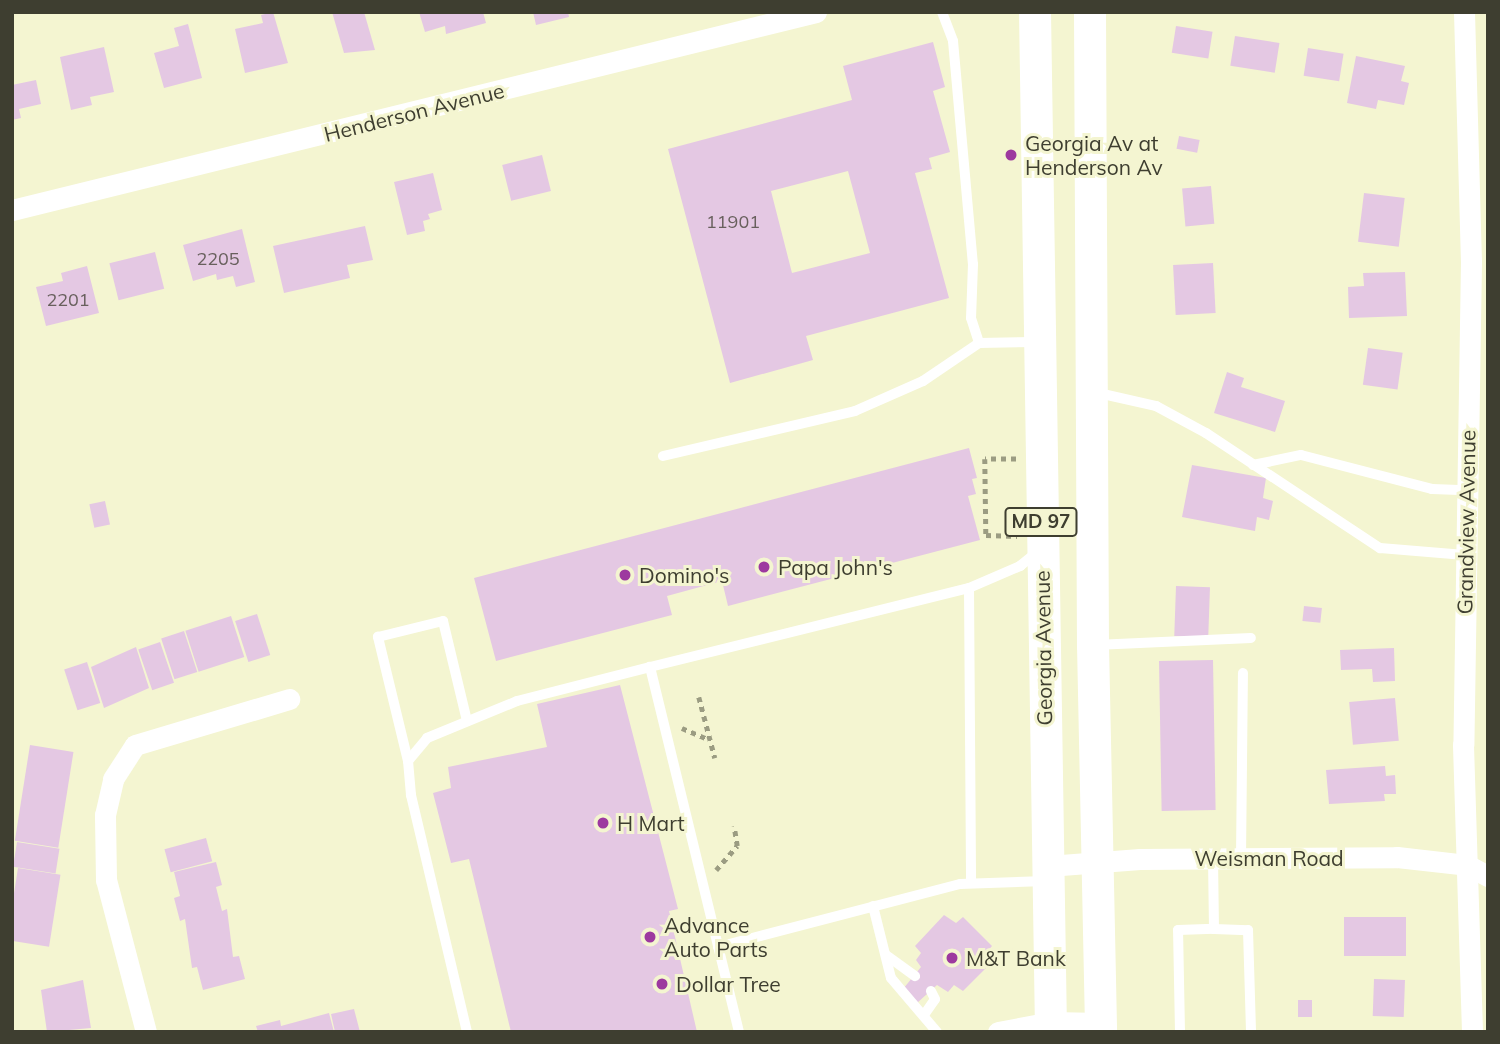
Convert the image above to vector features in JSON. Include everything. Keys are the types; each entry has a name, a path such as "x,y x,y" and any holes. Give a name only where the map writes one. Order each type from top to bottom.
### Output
{"main road":[{"name":"Georgia Avenue","path":"1035,12 1041,548 1051,1027"},
{"name":"MD 97","path":"1090,12 1093,645 1101,1027"}],"street":[{"name":"Henderson Avenue","path":"12,210 816,12"},
{"name":"Grandview Avenue","path":"1464,12 1478,400 1466,489 1465,555 1466,866 1472,1032"},
{"path":"146,1032 106,880 105,815 113,779 135,745 289,698"},
{"name":"Weisman Road","path":"1048,873 1098,862 1397,857 1466,866 1488,876"},
{"path":"998,1032 1051,1027 1101,1027"}],"lane":[{"path":"942,12 953,41 973,264 971,318 979,343"},
{"path":"663,456 855,411 923,381 979,343 1040,341"},
{"path":"1091,392 1156,407 1254,465 1380,548 1465,555"},
{"path":"1254,465 1301,455 1432,489 1466,489"},
{"path":"408,761 427,738 517,701 969,588 1020,566 1041,548"},
{"path":"969,588 971,883"},
{"path":"467,721 443,621 377,637 408,761 411,796 467,1032"},
{"path":"1093,645 1251,638"},
{"path":"650,667 739,1032"},
{"path":"1241,858 1243,673"},
{"path":"1213,858 1214,929"},
{"path":"718,947 971,883 1048,873"},
{"path":"873,906 891,978 937,1032"},
{"path":"1180,1032 1178,930 1214,929 1248,930 1251,1032"},
{"path":"886,955 915,976"},
{"path":"924,1015 935,999 931,990"}],"path":[{"path":"1004,536 986,535 985,459 1020,459"},
{"path":"699,697 715,758"}],"building":[{"path":"273,12 288,63 245,73 235,29 263,23 261,15"},
{"path":"332,12 364,12 375,50 344,53"},
{"path":"419,12 483,12 486,23 446,34 445,26 425,32"},
{"path":"533,12 568,12 569,17 536,25"},
{"path":"188,24 202,78 164,88 154,53 179,46 174,28"},
{"path":"1176,26 1213,32 1208,58 1172,53"},
{"path":"1235,36 1279,43 1275,73 1230,66"},
{"path":"933,42 945,87 933,91 950,152 929,158 932,169 915,173 949,298 806,336 813,360 730,383 668,149 852,100 843,66","holes":["848,171 870,253 792,273 771,191"]},
{"path":"104,47 114,92 90,97 92,105 71,110 60,57"},
{"path":"1308,48 1344,54 1339,81 1304,76"},
{"path":"1356,56 1405,66 1401,81 1409,83 1404,105 1378,100 1376,109 1347,103"},
{"path":"36,80 41,104 19,109 21,118 12,120 12,85"},
{"path":"1179,136 1200,140 1197,153 1177,149"},
{"path":"542,155 551,191 511,201 502,165"},
{"path":"433,173 442,210 428,214 430,219 423,221 425,231 407,235 394,182"},
{"path":"1211,186 1214,224 1185,226 1182,189"},
{"path":"1364,193 1405,198 1399,247 1358,242"},
{"path":"365,226 373,260 347,265 350,278 284,293 273,246"},
{"path":"242,229 255,282 236,287 233,276 217,280 216,274 193,281 183,245"},
{"path":"155,252 164,289 119,300 109,263"},
{"path":"1213,263 1216,313 1176,315 1173,265"},
{"path":"87,266 99,313 46,326 36,287 63,281 61,273"},
{"path":"1405,272 1407,316 1349,318 1348,287 1364,286 1363,273"},
{"path":"1368,348 1403,353 1398,390 1363,385"},
{"path":"1227,372 1244,378 1241,387 1285,401 1275,432 1214,413"},
{"path":"969,448 977,478 972,479 976,494 968,496 980,540 728,606 722,581 667,596 672,615 496,661 474,578"},
{"path":"1192,465 1266,478 1263,498 1273,501 1269,520 1257,517 1255,531 1182,517"},
{"path":"105,501 110,524 94,528 89,504"},
{"path":"1176,586 1210,587 1208,637 1174,636"},
{"path":"1304,606 1322,608 1320,623 1302,621"},
{"path":"257,614 270,655 248,662 235,621"},
{"path":"231,616 244,657 199,672 185,631"},
{"path":"184,631 197,672 174,679 161,638"},
{"path":"160,642 174,683 152,690 138,649"},
{"path":"136,647 149,688 104,708 91,667"},
{"path":"1394,648 1395,681 1373,682 1372,669 1341,670 1340,650"},
{"path":"1213,660 1216,810 1162,811 1159,661"},
{"path":"87,662 100,703 77,710 64,669"},
{"path":"620,685 678,909 669,911 697,1032 511,1032 469,859 451,863 433,793 451,788 448,767 547,747 537,704"},
{"path":"1395,698 1399,741 1353,745 1349,702"},
{"path":"30,745 73,752 58,848 15,841"},
{"path":"1385,766 1386,776 1395,775 1396,794 1384,794 1385,801 1329,804 1326,770"},
{"path":"206,838 212,861 171,872 164,849"},
{"path":"17,842 59,849 56,873 13,867"},
{"path":"216,862 222,885 216,887 222,911 227,909 233,957 239,956 245,979 203,990 197,967 192,968 185,919 180,921 174,898 180,896 174,872"},
{"path":"18,868 60,875 49,947 12,941 12,906"},
{"name":"M&T Bank","path":"944,915 956,923 963,917 992,946 984,956 991,963 963,991 954,985 948,992 937,985 917,1003 903,989 921,967 916,960 921,953 915,946"},
{"path":"1344,917 1406,917 1406,956 1344,956"},
{"path":"1374,979 1405,980 1404,1017 1373,1016"},
{"path":"83,980 91,1028 47,1032 41,990"},
{"path":"1298,1000 1312,1000 1312,1017 1298,1017"},
{"path":"354,1009 360,1032 335,1032 331,1014"},
{"path":"329,1013 334,1032 258,1032 256,1026 280,1020 281,1026"}],"place":[{"name":"Georgia Av at Henderson Av","path":"1011,155"},
{"name":"Papa John's","path":"764,567"},
{"name":"Domino's","path":"625,575"},
{"name":"H Mart","path":"603,823"},
{"name":"Advance Auto Parts","path":"650,937"},
{"name":"M&T Bank","path":"952,958"},
{"name":"Dollar Tree","path":"662,984"}]}
